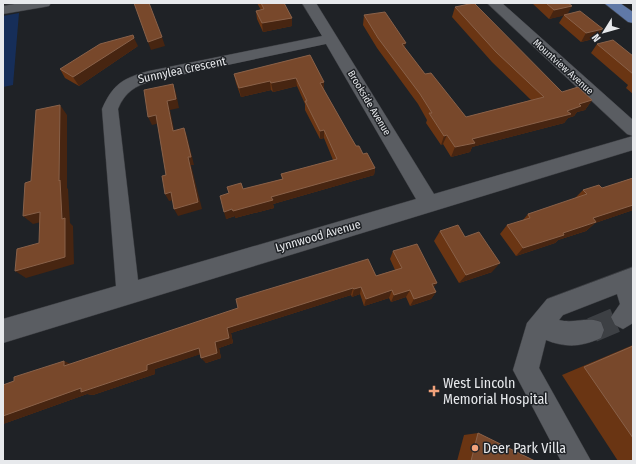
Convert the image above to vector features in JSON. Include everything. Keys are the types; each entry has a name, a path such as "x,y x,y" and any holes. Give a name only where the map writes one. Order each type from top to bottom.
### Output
{"main road":[{"path":"611,3 633,20"}],"street":[{"path":"3,10 44,3"},
{"name":"Brookside Avenue","path":"308,3 429,203"},
{"name":"Mountview Avenue","path":"494,3 633,130"},
{"name":"Sunnylea Crescent","path":"128,292 110,109 116,94 128,82 149,76 331,39"},
{"name":"Lynnwood Avenue","path":"3,331 128,292 633,143"},
{"path":"577,461 526,370 536,332 555,308 629,278 632,307 623,317"},
{"path":"541,325 559,334 577,335 592,330"}],"shaded area":[{"path":"19,13 13,85 3,87 3,16"}],"building":[{"path":"134,3 149,3 162,37 148,42"},
{"path":"261,3 284,3 292,18 262,23 256,11 264,9"},
{"path":"474,3 562,92 578,87 592,100 579,104 581,106 567,111 571,114 472,139 475,143 455,147 447,135 444,136 429,113 432,113 420,94 378,38 364,15 385,12 406,43 402,44 425,74 431,73 466,117 544,97 496,52 455,7"},
{"path":"546,3 568,3 572,6 554,10"},
{"path":"580,11 603,29 586,33 564,15"},
{"path":"133,35 134,38 73,77 60,69 100,44"},
{"path":"613,40 633,56 633,74 597,44"},
{"path":"310,55 324,82 320,83 349,134 356,146 359,146 363,154 367,153 375,168 271,197 273,200 224,212 220,196 229,193 227,187 241,183 243,189 283,179 281,174 337,159 324,130 320,131 305,101 307,101 296,78 271,83 270,81 239,88 234,74"},
{"path":"173,84 176,99 167,101 173,131 184,128 191,157 188,157 198,202 174,209 171,192 165,194 162,176 166,175 156,115 148,117 144,90"},
{"path":"60,105 59,181 60,180 62,219 65,218 65,257 15,271 17,249 39,243 40,212 23,216 25,183 31,181 36,110"},
{"path":"633,178 633,205 593,218 596,222 563,233 564,235 523,248 507,225 530,218 528,214 587,194 583,190 599,185 602,188"},
{"path":"458,225 465,237 479,232 500,263 466,275 440,231"},
{"path":"417,244 437,283 432,284 436,292 414,299 410,290 394,295 392,290 366,299 361,287 353,288 227,328 229,338 215,342 217,353 201,358 199,348 147,365 147,370 81,392 81,388 3,416 3,385 14,381 14,377 64,361 64,366 238,308 236,299 368,259 376,276 402,268 393,251"},
{"path":"633,346 633,438 584,367"},
{"path":"478,433 535,461 471,461"}],"tunnel":[{"path":"592,330 623,317"}],"place":[{"name":"West Lincoln Memorial Hospital","path":"434,391"},
{"name":"Deer Park Villa","path":"475,448"}]}
